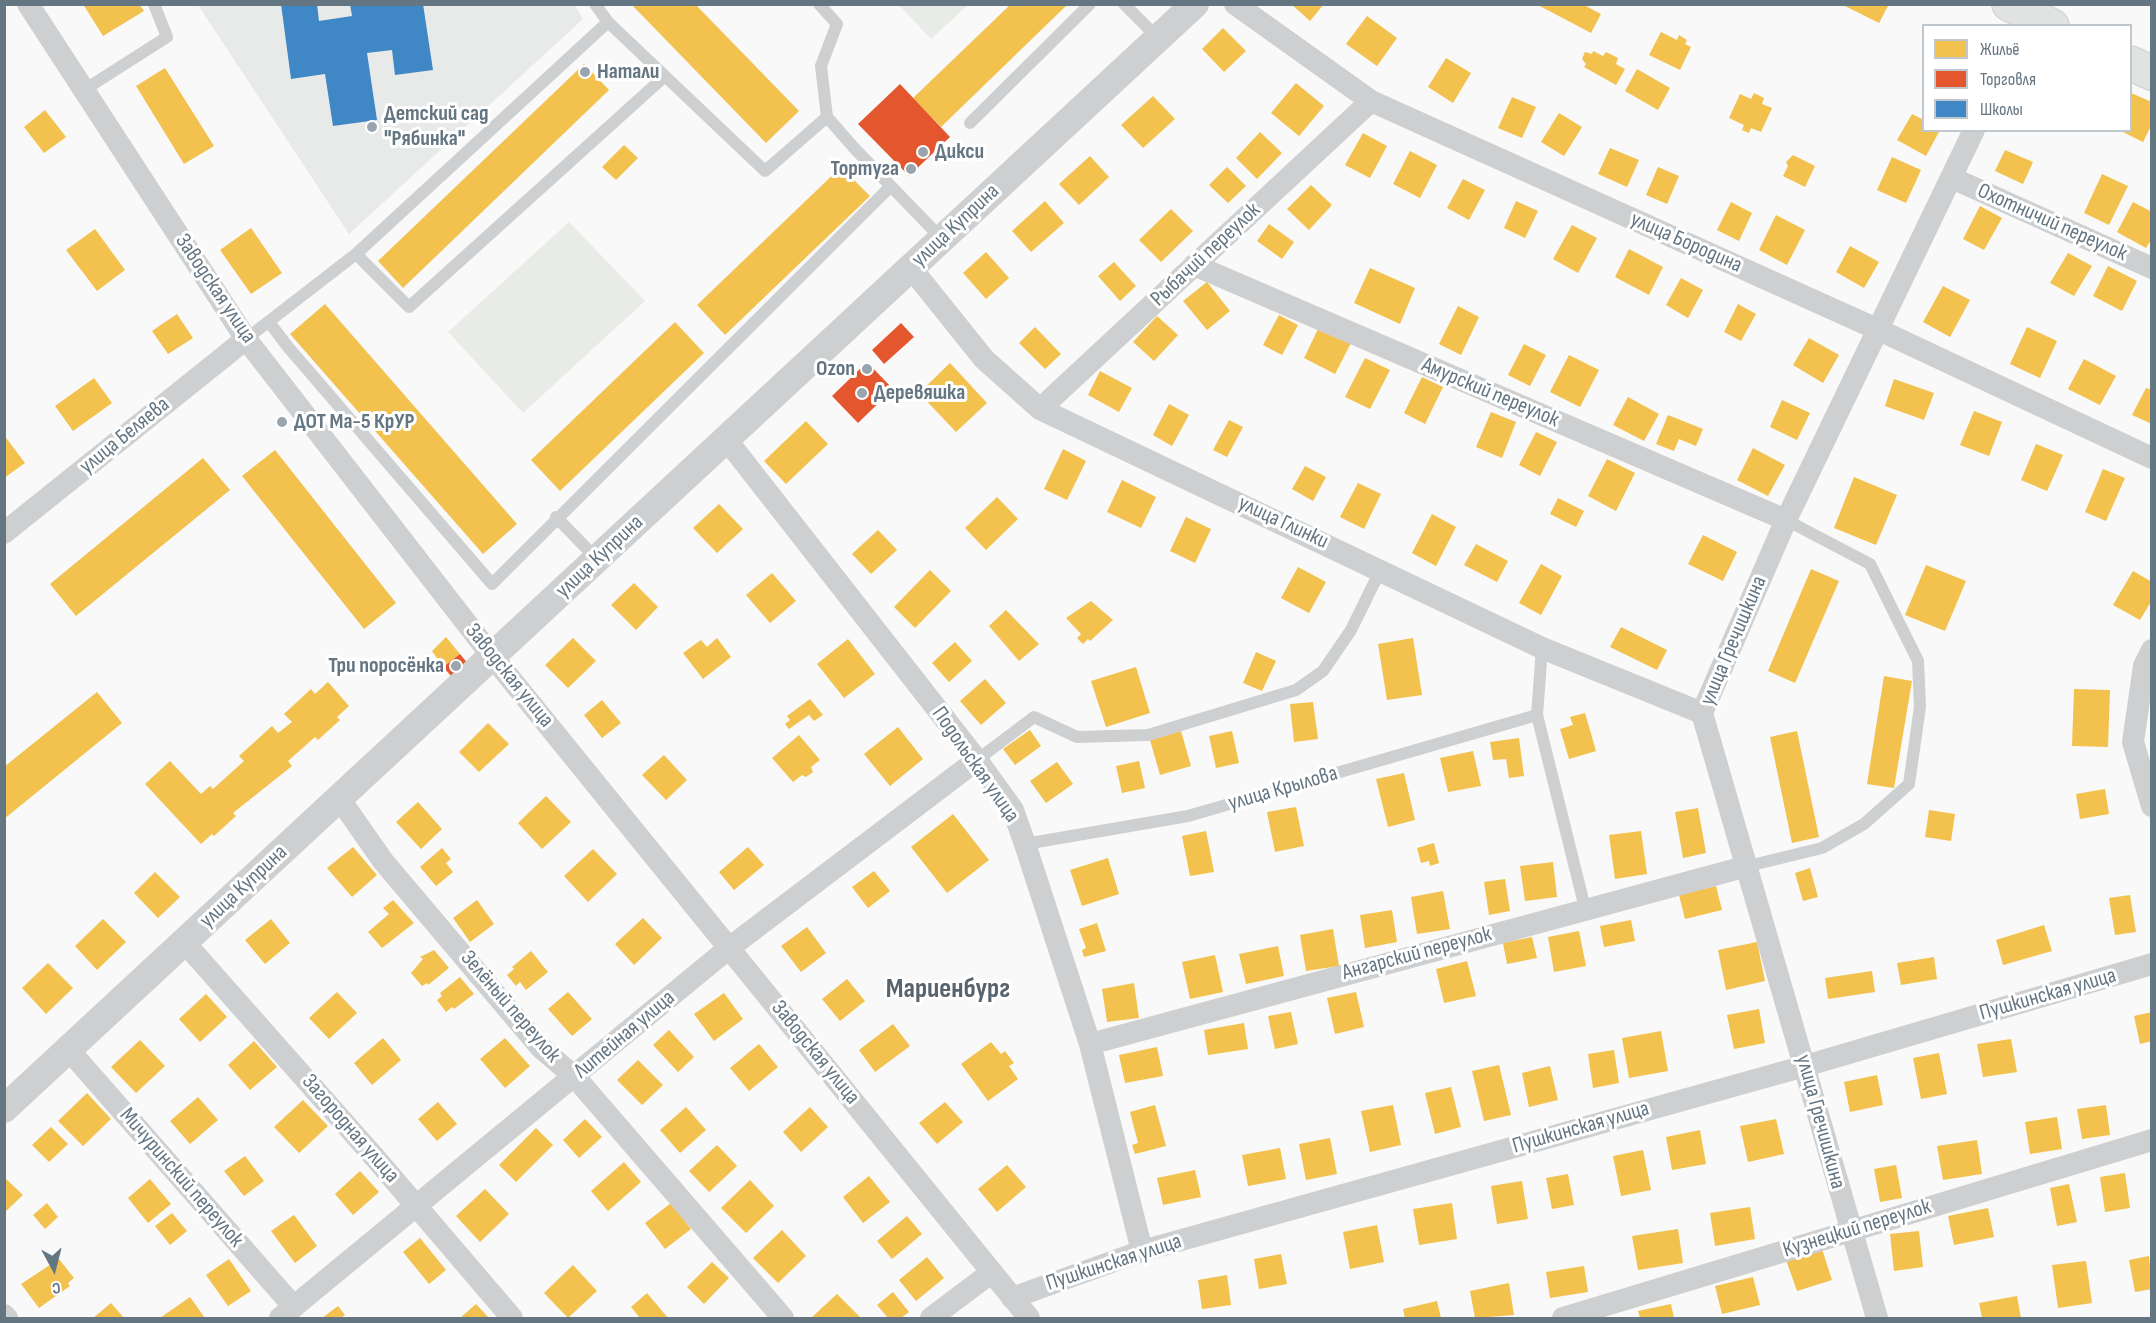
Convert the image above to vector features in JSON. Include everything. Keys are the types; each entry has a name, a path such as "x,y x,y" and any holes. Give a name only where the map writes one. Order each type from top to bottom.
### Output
{"main road":[{"path":"2132,64 2151,73"}],"street":[{"name":"Заводская улица","path":"28,4 246,339 492,656 1029,1318"},
{"name":"улица Куприна","path":"4,1109 1195,4"},
{"name":"улица Бородина","path":"1235,4 1371,101 1879,330 2151,458"},
{"name":"Рыбачий переулок","path":"1040,409 1371,101"},
{"name":"улица Гречишкина","path":"1877,1318 1805,1066 1744,867 1702,713 1786,520 1973,132"},
{"name":"Охотничий переулок","path":"1952,178 2151,268"},
{"name":"Амурский переулок","path":"1194,266 1786,520"},
{"name":"улица Глинки","path":"910,268 984,359 1040,409 1381,569 1542,648 1702,713"},
{"name":"улица Беляева","path":"4,533 246,339"},
{"name":"Подольская улица","path":"726,439 977,760 1013,810 1090,1044 1142,1251"},
{"path":"2151,651 2144,666 2133,742 2151,806"},
{"name":"Литейная улица","path":"285,1315 729,948 977,760"},
{"name":"Зелёный переулок","path":"339,798 383,861 541,1048 575,1077 783,1318"},
{"name":"Ангарский переулок","path":"1090,1044 1585,908 1744,867"},
{"name":"Загородная улица","path":"184,943 416,1205 512,1318"},
{"name":"Пушкинская улица","path":"1012,1298 1142,1251 1805,1066 2151,964"},
{"name":"Мичуринский переулок","path":"68,1049 285,1315"},
{"name":"Кузнецкий переулок","path":"1563,1318 2151,1140"},
{"path":"931,1318 992,1272"},
{"path":"4,1315 7,1318"}],"lane":[{"path":"84,90 167,37 154,4"},
{"path":"595,4 608,22 765,171 827,117"},
{"path":"819,4 837,24 821,66 827,117 942,239"},
{"path":"970,123 1090,4"},
{"path":"1124,4 1158,38"},
{"path":"246,339 356,254 608,22"},
{"path":"356,254 409,307 665,76"},
{"path":"269,322 492,584 556,517 891,186"},
{"path":"556,517 597,559"},
{"path":"1744,867 1822,848 1864,824 1909,784 1920,707 1918,662 1870,564 1786,520"},
{"path":"977,760 1034,717 1077,736 1148,735 1296,690 1323,672 1351,630 1381,569"},
{"path":"1542,648 1537,715 1585,908"},
{"name":"улица Крылова","path":"1025,844 1188,816 1537,715"},
{"path":"2133,742 2145,720 2151,718"}],"shaded area":[{"name":"Детский сад \"Рябинка\"","path":"574,4 583,19 349,234 198,5"},
{"path":"899,5 968,5 931,39"},
{"path":"569,222 645,301 523,413 448,332"}],"building: Жильё":[{"path":"83,4 139,4 144,11 103,36"},
{"path":"631,4 695,4 799,111 766,143"},
{"path":"1011,4 1068,4 941,127 913,98"},
{"path":"1291,4 1324,4 1310,21"},
{"path":"1536,4 1582,4 1601,14 1591,33"},
{"path":"1841,4 1889,4 1879,23"},
{"path":"1367,16 1397,38 1377,66 1346,44"},
{"path":"1223,28 1246,51 1224,72 1202,49"},
{"path":"1661,32 1677,40 1679,35 1687,40 1685,44 1691,47 1680,70 1649,55"},
{"path":"1593,51 1603,56 1606,52 1618,58 1616,64 1625,69 1616,85 1584,67 1586,64 1582,59 1585,52 1592,54"},
{"path":"1446,58 1471,73 1453,103 1428,87"},
{"path":"584,64 609,90 403,288 378,261"},
{"path":"165,68 214,146 184,164 136,86"},
{"path":"1637,69 1670,88 1658,110 1625,91"},
{"path":"1296,83 1324,106 1299,136 1271,113"},
{"path":"1754,93 1764,98 1762,104 1772,108 1761,132 1751,128 1749,133 1742,130 1744,125 1729,118 1740,94 1751,99"},
{"path":"2132,93 2152,102 2152,124 2143,142 2123,132 2132,132"},
{"path":"1153,96 1175,119 1143,148 1121,125"},
{"path":"1512,97 1536,107 1522,138 1498,128"},
{"path":"45,110 66,137 44,153 24,127"},
{"path":"1559,113 1582,127 1564,156 1541,142"},
{"path":"1912,114 1922,119 1922,132 1939,132 1926,156 1897,140"},
{"path":"1260,132 1282,153 1257,179 1236,158"},
{"path":"1363,133 1387,146 1370,178 1345,165"},
{"path":"624,145 638,158 616,180 602,167"},
{"path":"1610,148 1639,160 1627,187 1598,174"},
{"path":"2005,150 2033,162 2023,184 1995,171"},
{"path":"1410,151 1437,165 1420,198 1393,184"},
{"path":"1793,155 1815,166 1805,187 1783,176 1788,166 1786,162"},
{"path":"1090,156 1109,177 1079,205 1059,184"},
{"path":"1892,157 1921,170 1906,203 1877,190"},
{"path":"841,167 870,196 725,335 697,305"},
{"path":"1227,167 1246,186 1228,203 1209,185"},
{"path":"1658,167 1679,176 1667,204 1646,195"},
{"path":"2102,174 2128,186 2109,225 2084,213"},
{"path":"1463,179 1485,190 1469,220 1447,208"},
{"path":"1311,185 1332,205 1309,230 1287,209"},
{"path":"1045,201 1064,223 1031,252 1012,231"},
{"path":"1516,201 1538,211 1525,238 1504,228"},
{"path":"1731,202 1752,213 1739,241 1717,230"},
{"path":"2133,202 2152,212 2152,238 2146,248 2117,232"},
{"path":"1980,206 2002,218 1984,250 1963,239"},
{"path":"1171,209 1193,231 1161,262 1139,240"},
{"path":"1776,215 1805,230 1787,265 1759,250"},
{"path":"1269,224 1294,242 1282,259 1257,241"},
{"path":"1572,225 1597,238 1578,273 1553,259"},
{"path":"251,228 282,273 251,294 220,250"},
{"path":"95,229 125,270 97,291 66,250"},
{"path":"1850,246 1879,262 1864,288 1836,272"},
{"path":"1629,249 1663,267 1649,295 1615,277"},
{"path":"986,252 1009,278 986,299 963,273"},
{"path":"2068,253 2092,266 2074,296 2050,283"},
{"path":"1114,262 1136,286 1120,301 1098,276"},
{"path":"2108,266 2137,281 2122,311 2093,296"},
{"path":"1370,268 1415,288 1400,324 1354,303"},
{"path":"1681,278 1703,290 1688,318 1666,305"},
{"path":"1207,282 1230,311 1207,330 1183,301"},
{"path":"1943,286 1970,300 1950,337 1923,322"},
{"path":"325,304 517,524 483,554 290,334"},
{"path":"1738,304 1756,314 1741,341 1724,332"},
{"path":"1458,306 1479,317 1461,355 1439,344"},
{"path":"177,314 193,338 168,354 152,331"},
{"path":"1279,315 1298,325 1282,355 1263,345"},
{"path":"1157,316 1178,335 1154,361 1133,342"},
{"path":"675,322 704,353 560,491 531,460"},
{"path":"1035,327 1061,354 1045,369 1019,343"},
{"path":"1319,327 1351,343 1335,374 1304,358"},
{"path":"2027,327 2057,341 2040,378 2010,364"},
{"path":"1809,338 1839,355 1823,383 1793,365"},
{"path":"1524,344 1546,355 1530,386 1508,375"},
{"path":"1569,355 1599,370 1580,407 1550,392"},
{"path":"1365,358 1390,370 1370,409 1345,397"},
{"path":"2084,359 2116,376 2100,405 2068,389"},
{"path":"950,363 987,403 956,432 919,393"},
{"path":"1100,371 1132,388 1119,412 1088,395"},
{"path":"1422,377 1443,387 1425,424 1404,413"},
{"path":"94,378 112,403 73,431 55,406"},
{"path":"1894,379 1934,393 1924,420 1885,406"},
{"path":"2146,388 2152,390 2152,424 2132,415"},
{"path":"1628,397 1659,414 1644,441 1613,425"},
{"path":"1782,400 1810,413 1797,440 1770,427"},
{"path":"1169,404 1189,415 1172,446 1153,435"},
{"path":"1974,411 2002,422 1989,456 1960,445"},
{"path":"1491,412 1516,422 1502,458 1476,447"},
{"path":"1668,415 1703,429 1696,446 1679,439 1674,451 1656,444"},
{"path":"1229,420 1243,427 1227,457 1213,450"},
{"path":"806,421 828,444 786,484 764,461"},
{"path":"1536,432 1557,442 1540,476 1519,465"},
{"path":"4,435 25,463 4,478"},
{"path":"2036,444 2063,455 2047,491 2021,480"},
{"path":"1753,448 1785,465 1768,496 1737,480"},
{"path":"1063,449 1086,461 1067,500 1044,489"},
{"path":"275,450 396,603 364,629 242,476"},
{"path":"203,458 230,490 76,616 50,584"},
{"path":"1607,459 1635,473 1616,511 1588,496"},
{"path":"1305,466 1326,477 1313,501 1292,489"},
{"path":"2103,469 2125,478 2106,521 2085,512"},
{"path":"1854,477 1897,495 1876,545 1834,528"},
{"path":"1122,480 1156,497 1141,528 1107,512"},
{"path":"1358,483 1381,494 1364,529 1340,517"},
{"path":"997,497 1018,519 986,550 965,528"},
{"path":"1558,498 1584,511 1576,527 1550,514"},
{"path":"719,504 743,529 717,553 693,528"},
{"path":"1432,514 1456,527 1436,566 1412,553"},
{"path":"1186,517 1211,529 1195,563 1170,551"},
{"path":"878,530 897,550 871,574 852,554"},
{"path":"1703,535 1737,552 1723,581 1688,564"},
{"path":"1476,544 1508,561 1497,582 1464,565"},
{"path":"1541,564 1562,576 1541,615 1519,603"},
{"path":"1926,565 1966,581 1945,631 1905,615"},
{"path":"1298,567 1326,582 1309,613 1281,598"},
{"path":"1811,569 1839,581 1795,683 1768,671"},
{"path":"930,570 951,591 915,628 894,607"},
{"path":"2133,571 2152,582 2152,600 2140,620 2113,605"},
{"path":"772,573 796,601 770,623 746,595"},
{"path":"634,583 658,607 636,630 611,605"},
{"path":"1091,601 1113,620 1090,641 1088,639 1083,644 1077,638 1081,634 1066,618"},
{"path":"1006,610 1039,644 1019,661 989,626"},
{"path":"1621,627 1667,650 1657,670 1610,647"},
{"path":"446,637 460,654 443,667 432,651"},
{"path":"573,638 596,661 568,688 545,665"},
{"path":"717,638 731,657 703,679 683,653 701,640 707,647"},
{"path":"1413,638 1422,695 1387,700 1378,644"},
{"path":"848,639 875,674 844,698 817,664"},
{"path":"955,642 972,661 949,682 932,663"},
{"path":"1256,652 1276,661 1262,691 1243,683"},
{"path":"1136,667 1150,713 1106,727 1091,681"},
{"path":"1884,676 1912,681 1894,788 1867,784"},
{"path":"985,679 1006,703 981,725 960,701"},
{"path":"328,682 349,706 337,717 340,720 318,740 315,737 288,761 292,766 233,813 236,816 214,836 212,834 201,844 145,784 170,761 201,794 210,786 213,789 244,761 239,756 272,726 278,733 292,722 284,714 311,689 315,694"},
{"path":"2074,689 2110,690 2108,747 2072,746"},
{"path":"97,692 122,723 4,819 4,767"},
{"path":"810,699 823,715 814,721 809,715 789,729 785,724 790,720 787,716"},
{"path":"602,700 621,723 602,738 584,715"},
{"path":"1313,702 1318,739 1294,742 1290,704"},
{"path":"1585,713 1596,751 1569,759 1560,729 1573,725 1570,717"},
{"path":"488,723 509,744 479,772 459,752"},
{"path":"898,727 923,759 890,786 864,754"},
{"path":"1030,730 1041,746 1015,765 1003,749"},
{"path":"1181,731 1191,766 1160,775 1150,740"},
{"path":"1232,731 1239,763 1216,768 1209,736"},
{"path":"1797,731 1819,837 1792,843 1770,737"},
{"path":"799,735 820,760 811,767 813,772 806,777 802,775 793,782 772,758"},
{"path":"1519,738 1524,776 1509,778 1506,759 1493,760 1490,742"},
{"path":"1473,751 1481,786 1448,792 1440,758"},
{"path":"664,755 687,780 666,800 642,775"},
{"path":"1139,761 1145,788 1122,793 1116,766"},
{"path":"1057,762 1073,784 1046,803 1030,781"},
{"path":"1404,773 1415,820 1388,827 1376,779"},
{"path":"2105,789 2109,814 2080,819 2076,794"},
{"path":"546,796 571,822 542,849 518,823"},
{"path":"418,802 442,829 421,849 396,822"},
{"path":"1296,807 1304,846 1275,852 1267,812"},
{"path":"1698,808 1706,853 1683,858 1675,812"},
{"path":"1929,810 1955,814 1951,841 1925,837"},
{"path":"953,814 989,860 947,893 911,847"},
{"path":"1206,831 1214,872 1190,876 1182,836"},
{"path":"1641,831 1647,874 1615,879 1609,835"},
{"path":"1434,843 1439,863 1430,866 1429,861 1421,863 1417,848"},
{"path":"353,847 377,875 352,897 327,868"},
{"path":"748,847 764,865 734,890 719,872"},
{"path":"442,848 451,859 446,863 453,872 436,886 420,867"},
{"path":"593,849 617,874 588,902 564,876"},
{"path":"1108,858 1119,894 1082,906 1070,870"},
{"path":"1553,862 1557,897 1525,901 1520,866"},
{"path":"1810,868 1818,897 1803,901 1795,873"},
{"path":"874,871 890,891 868,908 852,887"},
{"path":"155,872 180,897 158,918 134,893"},
{"path":"1505,879 1510,911 1489,915 1484,882"},
{"path":"1716,886 1722,910 1685,919 1679,895"},
{"path":"1443,891 1450,929 1417,934 1411,897"},
{"path":"2130,895 2136,932 2115,935 2109,898"},
{"path":"393,900 414,923 382,948 368,932 389,914 383,908"},
{"path":"477,900 494,924 470,942 453,918"},
{"path":"1392,910 1397,942 1365,948 1360,915"},
{"path":"643,918 662,938 634,965 615,944"},
{"path":"103,919 126,942 97,970 75,946"},
{"path":"271,919 290,943 265,964 245,940"},
{"path":"1631,920 1635,941 1604,947 1600,926"},
{"path":"1097,923 1106,951 1084,957 1082,950 1086,948 1079,929"},
{"path":"2044,925 2052,951 2003,965 1996,940"},
{"path":"807,927 826,953 801,972 781,946"},
{"path":"1333,929 1339,966 1306,971 1300,935"},
{"path":"1579,931 1586,966 1554,972 1548,937"},
{"path":"1532,937 1537,958 1507,964 1503,943"},
{"path":"1757,942 1765,981 1726,990 1718,950"},
{"path":"1278,946 1284,976 1246,984 1239,954"},
{"path":"434,950 449,968 428,985 427,983 422,986 411,973 423,959 420,957"},
{"path":"531,951 548,972 526,990 520,982 516,986 507,975 514,969 512,967"},
{"path":"1215,955 1223,992 1190,999 1182,962"},
{"path":"1934,957 1937,979 1901,985 1897,963"},
{"path":"1467,961 1476,996 1444,1003 1436,969"},
{"path":"48,963 73,988 46,1014 22,988"},
{"path":"1872,971 1875,992 1828,999 1825,978"},
{"path":"460,977 474,994 454,1009 452,1007 446,1012 437,1000 442,996 440,993"},
{"path":"847,979 865,1001 840,1021 822,999"},
{"path":"1134,983 1139,1018 1107,1022 1102,989"},
{"path":"337,992 357,1013 329,1039 309,1018"},
{"path":"568,992 592,1019 572,1036 548,1009"},
{"path":"1356,992 1364,1027 1335,1034 1327,998"},
{"path":"724,993 743,1019 714,1041 694,1014"},
{"path":"206,994 227,1017 200,1042 179,1019"},
{"path":"1759,1009 1765,1043 1734,1049 1727,1015"},
{"path":"1291,1012 1298,1044 1275,1049 1268,1016"},
{"path":"2152,1012 2152,1041 2140,1044 2134,1016"},
{"path":"1244,1023 1248,1049 1208,1055 1204,1030"},
{"path":"893,1024 910,1046 875,1072 859,1050"},
{"path":"669,1030 694,1057 678,1072 653,1045"},
{"path":"1661,1031 1668,1071 1629,1078 1622,1038"},
{"path":"383,1038 401,1060 372,1085 354,1063"},
{"path":"505,1038 530,1066 505,1088 480,1059"},
{"path":"2011,1039 2017,1072 1983,1077 1977,1044"},
{"path":"140,1040 165,1066 136,1093 111,1067"},
{"path":"254,1041 277,1067 250,1090 228,1065"},
{"path":"991,1042 1001,1054 1005,1051 1014,1063 1009,1066 1018,1079 988,1101 961,1064"},
{"path":"759,1044 778,1067 749,1091 730,1068"},
{"path":"1157,1047 1163,1076 1125,1083 1119,1055"},
{"path":"1614,1050 1619,1083 1593,1088 1588,1054"},
{"path":"1939,1053 1947,1094 1921,1099 1913,1058"},
{"path":"638,1060 663,1085 642,1105 617,1080"},
{"path":"1499,1065 1511,1115 1484,1121 1472,1071"},
{"path":"1550,1066 1558,1100 1529,1107 1522,1073"},
{"path":"1877,1075 1883,1105 1850,1112 1844,1082"},
{"path":"1451,1087 1461,1127 1435,1134 1425,1093"},
{"path":"87,1093 111,1119 83,1146 58,1121"},
{"path":"198,1097 218,1120 190,1144 170,1121"},
{"path":"303,1100 328,1126 299,1153 274,1127"},
{"path":"438,1102 457,1124 437,1141 418,1119"},
{"path":"945,1102 963,1122 937,1144 919,1123"},
{"path":"1155,1105 1166,1146 1135,1154 1132,1145 1138,1143 1130,1112"},
{"path":"1393,1105 1401,1145 1370,1152 1361,1111"},
{"path":"2106,1105 2110,1135 2082,1139 2077,1109"},
{"path":"686,1107 706,1130 680,1153 660,1130"},
{"path":"810,1107 828,1127 801,1152 783,1132"},
{"path":"2057,1117 2062,1149 2030,1154 2025,1122"},
{"path":"585,1119 602,1137 579,1158 563,1140"},
{"path":"1776,1119 1784,1154 1748,1162 1740,1126"},
{"path":"51,1127 68,1144 49,1162 32,1145"},
{"path":"536,1128 553,1145 516,1182 499,1165"},
{"path":"1700,1130 1706,1164 1672,1170 1666,1137"},
{"path":"1330,1138 1337,1174 1306,1180 1299,1144"},
{"path":"1977,1140 1982,1174 1943,1180 1937,1146"},
{"path":"717,1145 737,1166 709,1192 689,1171"},
{"path":"1280,1148 1286,1179 1248,1186 1242,1155"},
{"path":"1643,1150 1651,1190 1621,1196 1613,1156"},
{"path":"245,1156 264,1181 244,1196 224,1171"},
{"path":"624,1162 641,1182 608,1211 591,1191"},
{"path":"1007,1165 1026,1187 997,1212 978,1189"},
{"path":"1896,1165 1902,1198 1880,1202 1874,1169"},
{"path":"1195,1170 1201,1197 1163,1205 1157,1178"},
{"path":"360,1171 379,1192 353,1215 335,1194"},
{"path":"2125,1173 2130,1208 2105,1212 2100,1177"},
{"path":"1568,1174 1574,1205 1552,1209 1546,1178"},
{"path":"869,1176 890,1202 863,1223 843,1197"},
{"path":"4,1177 23,1195 4,1213"},
{"path":"150,1179 171,1204 148,1223 128,1198"},
{"path":"750,1180 774,1206 746,1233 721,1208"},
{"path":"1522,1181 1528,1219 1497,1224 1491,1186"},
{"path":"2069,1184 2077,1222 2057,1226 2050,1188"},
{"path":"485,1189 509,1214 480,1242 456,1216"},
{"path":"47,1203 58,1217 45,1229 33,1215"},
{"path":"671,1203 691,1229 665,1249 645,1223"},
{"path":"1452,1203 1457,1239 1419,1245 1413,1209"},
{"path":"1750,1207 1755,1239 1715,1246 1710,1213"},
{"path":"1988,1208 1994,1237 1954,1245 1948,1216"},
{"path":"172,1213 187,1231 170,1245 155,1226"},
{"path":"294,1215 317,1246 295,1263 271,1231"},
{"path":"907,1216 922,1234 892,1259 877,1241"},
{"path":"1377,1225 1384,1262 1350,1269 1343,1232"},
{"path":"1678,1229 1683,1263 1638,1270 1632,1236"},
{"path":"782,1230 806,1256 778,1283 753,1258"},
{"path":"1919,1231 1923,1267 1894,1271 1890,1234"},
{"path":"420,1238 446,1270 429,1284 403,1252"},
{"path":"1822,1249 1832,1280 1797,1291 1786,1260"},
{"path":"1281,1254 1287,1284 1259,1289 1254,1259"},
{"path":"2149,1256 2152,1289 2135,1292 2129,1260"},
{"path":"927,1257 944,1278 916,1301 899,1280"},
{"path":"59,1259 74,1278 68,1283 70,1286 39,1308 21,1284"},
{"path":"229,1259 251,1291 228,1306 206,1275"},
{"path":"2086,1261 2092,1303 2058,1308 2052,1265"},
{"path":"712,1262 729,1278 704,1304 687,1287"},
{"path":"573,1265 597,1291 568,1318 544,1293"},
{"path":"1584,1266 1588,1292 1550,1298 1546,1272"},
{"path":"1227,1275 1231,1305 1202,1309 1198,1280"},
{"path":"1753,1277 1760,1305 1722,1314 1715,1286"},
{"path":"1509,1283 1514,1315 1475,1318 1470,1291"},
{"path":"893,1292 909,1312 901,1318 888,1318 877,1305"},
{"path":"647,1293 668,1318 640,1318 631,1307"},
{"path":"837,1294 861,1318 811,1318"},
{"path":"2017,1296 2021,1318 1982,1318 1979,1303"},
{"path":"190,1297 205,1318 160,1318"},
{"path":"1437,1301 1441,1318 1405,1318 1403,1309"},
{"path":"111,1303 124,1318 93,1318"},
{"path":"476,1304 489,1318 460,1318"},
{"path":"1671,1304 1674,1318 1640,1318 1638,1311"},
{"path":"338,1306 345,1315 341,1318 322,1318"}],"building: Торговля":[{"path":"900,84 950,137 909,176 858,124"},
{"path":"901,323 914,337 884,364 872,350"},
{"name":"Деревяшка","path":"867,362 893,389 858,423 832,396"},
{"name":"Три поросёнка","path":"460,654 469,665 453,678 443,667"}],"building: Школы":[{"path":"281,4 317,4 319,21 352,16 350,4 423,4 433,70 395,75 392,50 367,53 377,120 333,126 325,74 291,79"}],"place":[{"name":"Натали","path":"585,72"},
{"name":"Детский сад \"Рябинка\"","path":"372,127"},
{"name":"Дикси","path":"923,152"},
{"name":"Тортуга","path":"911,169"},
{"name":"Ozon","path":"867,369"},
{"name":"Деревяшка","path":"862,393"},
{"name":"ДОТ Ма-5 КрУР","path":"282,422"},
{"name":"Три поросёнка","path":"456,666"}],"district":[{"name":"Мариенбург","path":"948,990"}]}
